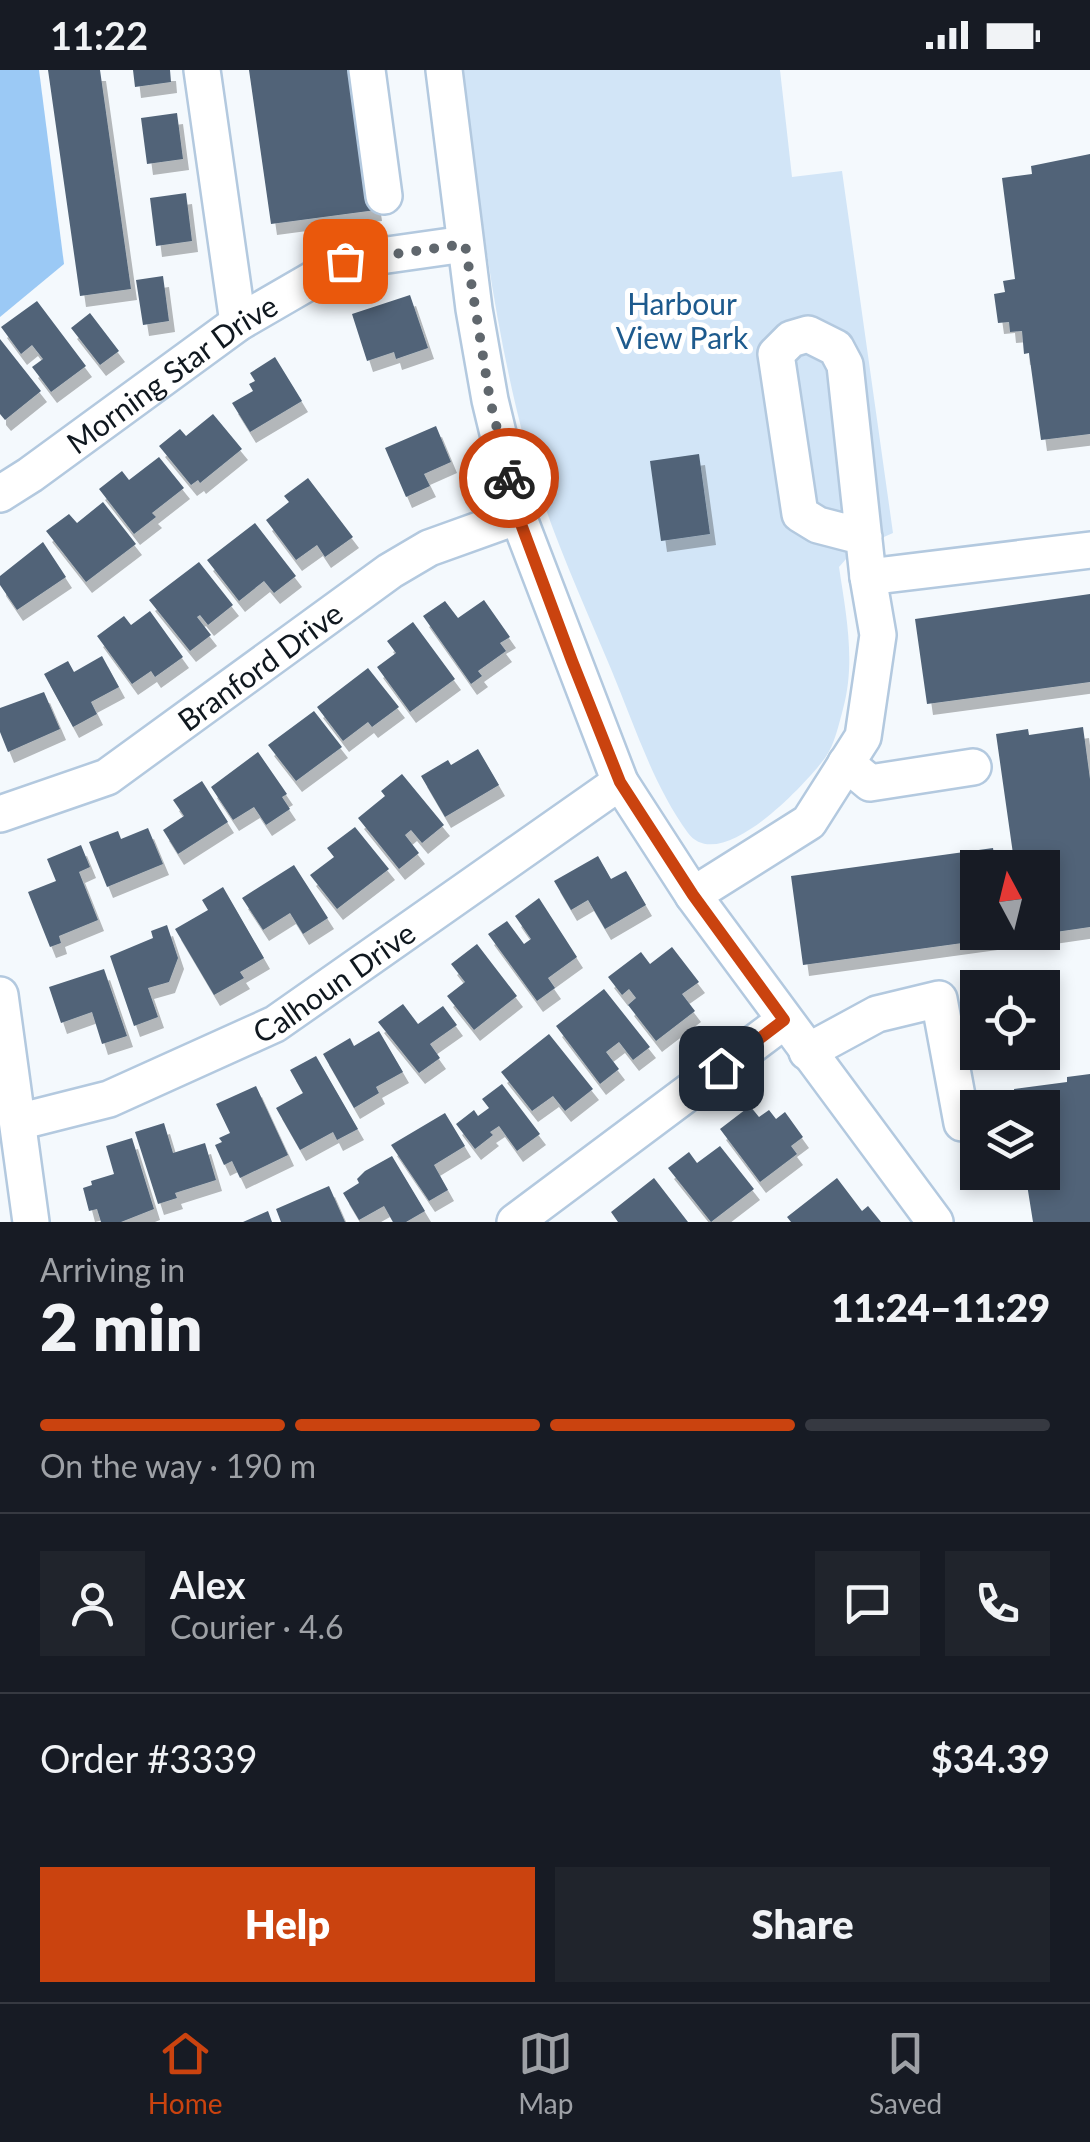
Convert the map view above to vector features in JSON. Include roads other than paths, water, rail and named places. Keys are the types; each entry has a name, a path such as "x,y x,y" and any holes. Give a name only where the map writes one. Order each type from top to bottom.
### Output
{"street":[{"path":"202,70 238,323"},
{"path":"444,70 465,244 490,400 518,516 620,782 693,895 935,1222"},
{"path":"374,71 384,196"},
{"name":"Morning Star Drive","path":"0,494 238,323 345,261 465,244"},
{"path":"693,895 809,822 862,736 878,635 868,578 864,537 846,365 836,348 808,334 791,339 776,354 800,514 818,525 864,537"},
{"name":"Branford Drive","path":"0,814 107,777 390,571 430,548 518,516"},
{"path":"868,578 1090,550"},
{"path":"846,763 870,784 973,767"},
{"name":"Calhoun Drive","path":"18,1122 109,1099 276,1024 620,782"},
{"path":"0,994 30,1222"},
{"path":"808,1052 877,1014 939,999 960,1112"},
{"path":"515,1222 784,1020"}],"water":[{"path":"0,70 39,70 64,264 0,317"}],"park label":[{"name":"Harbour View Park","path":"682,320"}]}
